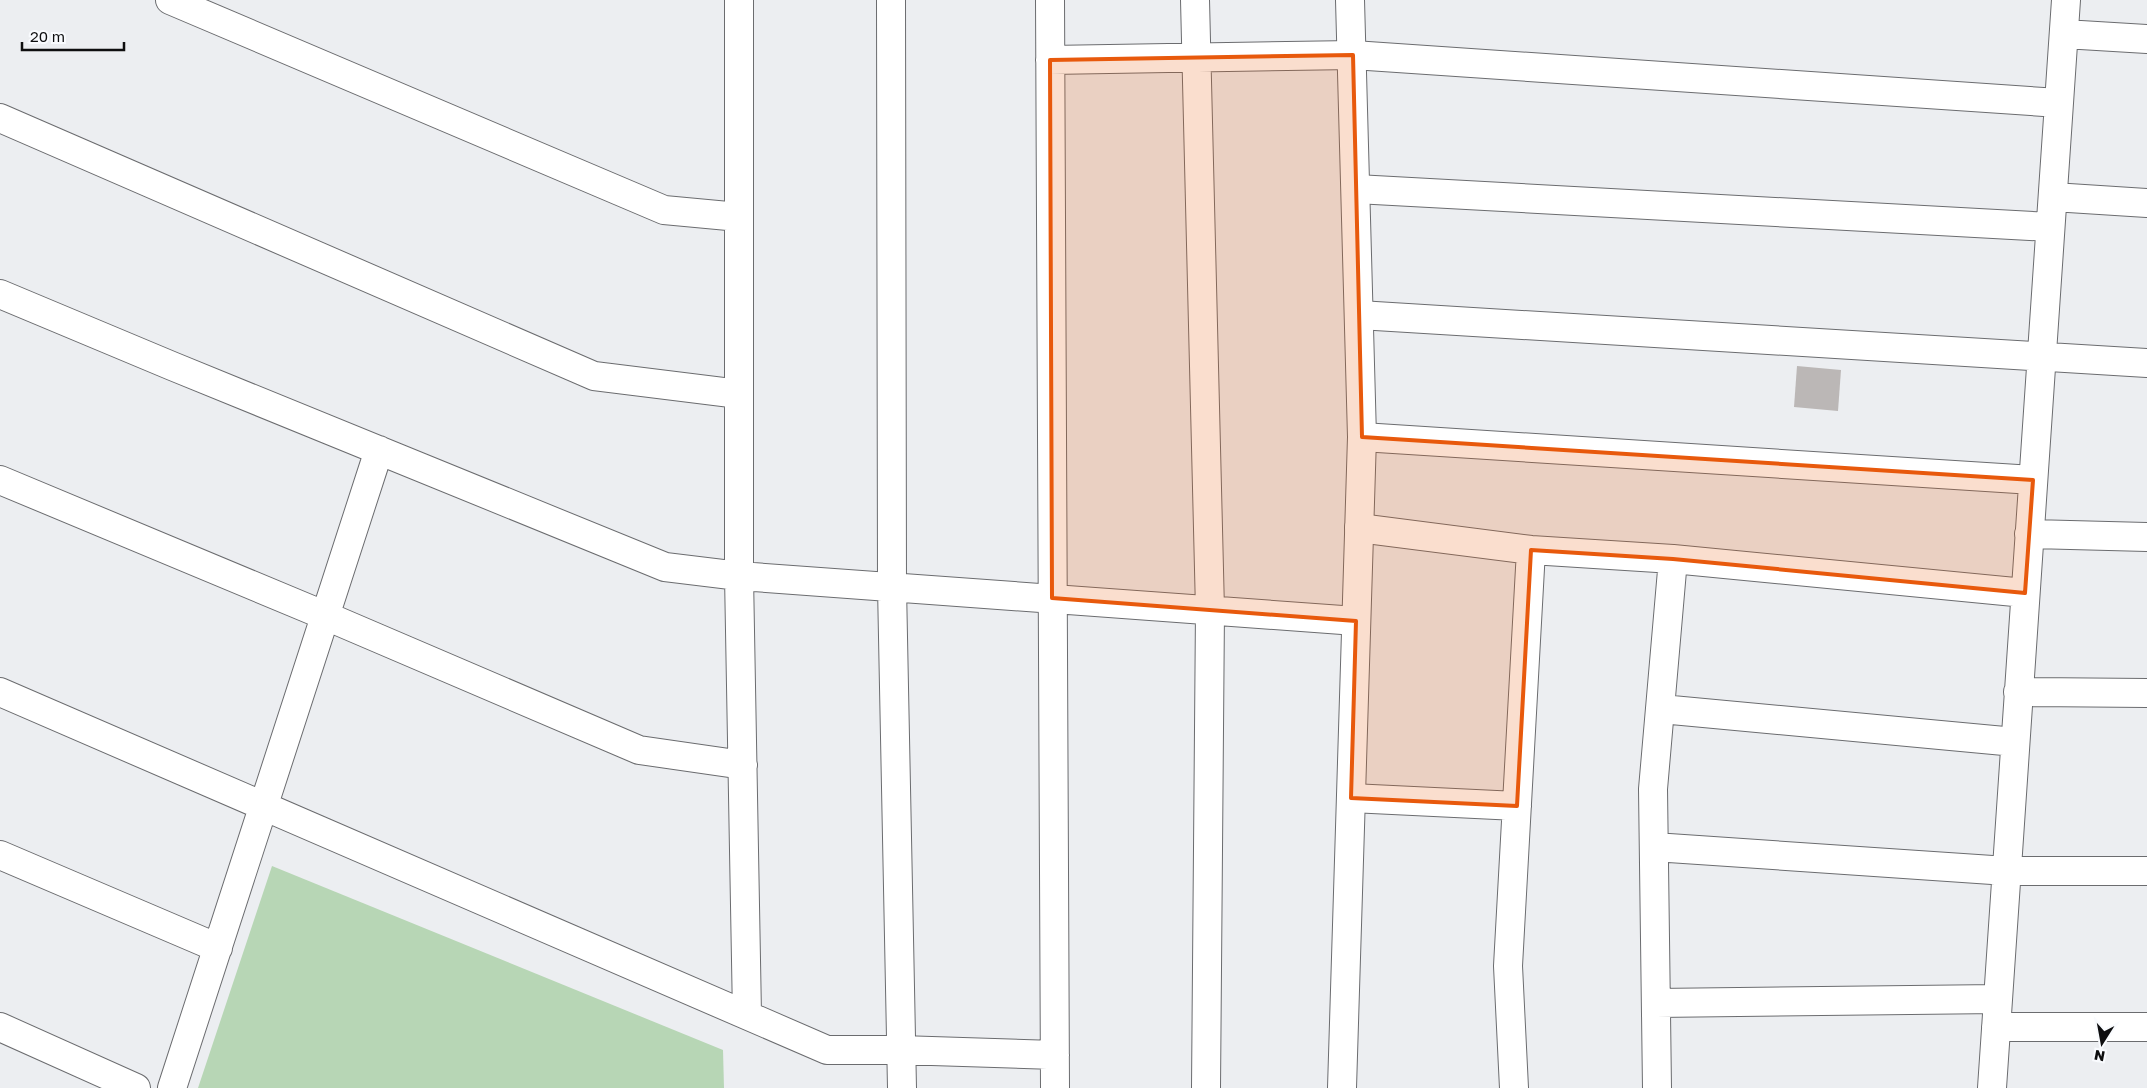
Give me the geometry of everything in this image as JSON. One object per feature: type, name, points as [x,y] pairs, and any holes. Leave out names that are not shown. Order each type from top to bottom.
[{"type":"street","points":[[170,0],[664,210],[739,217]]},
{"type":"street","points":[[739,0],[739,576],[747,1015]]},
{"type":"street","points":[[891,0],[892,587],[902,1088]]},
{"type":"street","points":[[1050,0],[1055,1088]]},
{"type":"street","points":[[1195,0],[1210,610],[1206,1088]]},
{"type":"street","points":[[1342,1088],[1362,437],[1350,0]]},
{"type":"street","points":[[1992,1088],[2066,0]]},
{"type":"street","points":[[2064,34],[2147,39]]},
{"type":"street","points":[[1050,60],[1353,55],[2059,103]]},
{"type":"street","points":[[0,118],[594,376],[740,394]]},
{"type":"street","points":[[1356,189],[2050,227]]},
{"type":"street","points":[[2053,197],[2147,203]]},
{"type":"street","points":[[0,294],[665,567],[739,576],[1356,621]]},
{"type":"street","points":[[1359,315],[2147,363]]},
{"type":"street","points":[[1362,437],[2033,480]]},
{"type":"street","points":[[172,1088],[379,450]]},
{"type":"street","points":[[0,480],[326,616],[639,750],[743,765]]},
{"type":"street","points":[[1359,528],[1531,550],[1673,559],[2025,593]]},
{"type":"street","points":[[2029,534],[2147,537]]},
{"type":"street","points":[[1514,1088],[1508,966],[1531,550]]},
{"type":"street","points":[[1658,1088],[1653,789],[1673,559]]},
{"type":"street","points":[[0,692],[827,1050],[900,1050],[1055,1055]]},
{"type":"street","points":[[2018,692],[2147,693]]},
{"type":"street","points":[[1661,709],[2015,742]]},
{"type":"street","points":[[1351,798],[1517,806]]},
{"type":"street","points":[[1654,847],[2007,871],[2147,871]]},
{"type":"street","points":[[0,855],[218,948]]},
{"type":"street","points":[[1656,1002],[1998,999]]},
{"type":"street","points":[[0,1027],[136,1088]]},
{"type":"street","points":[[1996,1027],[2147,1027]]},
{"type":"highlighted area","points":[[1353,55],[1362,437],[2033,480],[2025,593],[1673,559],[1531,550],[1517,806],[1351,798],[1356,621],[1052,598],[1050,60]]},
{"type":"green space","points":[[272,866],[723,1050],[724,1088],[198,1088]]},
{"type":"building","points":[[1797,366],[1841,370],[1838,411],[1794,407]]}]
